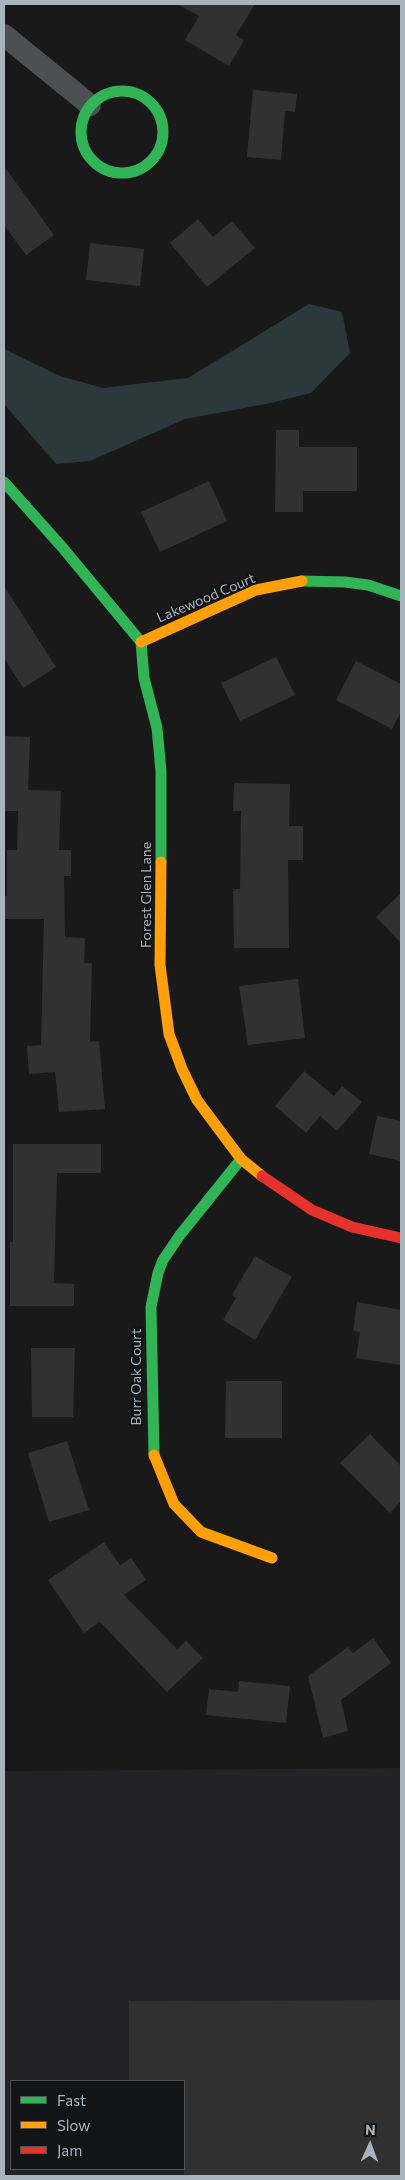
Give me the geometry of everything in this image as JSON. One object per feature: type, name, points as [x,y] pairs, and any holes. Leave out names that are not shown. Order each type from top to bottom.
[{"type":"street","points":[[4,35],[90,105]]},
{"type":"street","points":[[114,91],[128,91],[142,95],[153,104],[161,116],[163,130],[161,144],[154,157],[144,167],[132,172],[119,173],[106,170],[95,163],[86,154],[80,129],[83,116],[90,105],[101,96],[114,91]]},
{"type":"street","points":[[4,482],[62,547],[141,642]]},
{"type":"street","name":"Lakewood Court","points":[[141,642],[256,590],[288,582],[310,580],[345,582],[368,585],[401,596]]},
{"type":"street","name":"Forest Glen Lane","points":[[141,642],[144,678],[157,728],[161,771],[160,965],[163,999],[170,1034],[182,1069],[197,1100],[241,1159],[274,1186],[312,1210],[352,1227],[401,1238]]},
{"type":"street","name":"Burr Oak Court","points":[[241,1159],[180,1235],[163,1260],[158,1274],[150,1307],[152,1433],[154,1457],[174,1504],[202,1532],[272,1558]]},
{"type":"shaded area","points":[[309,304],[342,312],[350,353],[311,393],[266,404],[185,419],[90,461],[56,464],[4,404],[4,349],[60,376],[103,388],[188,378]]},
{"type":"shaded area","points":[[401,1768],[401,2176],[4,2176],[4,1771]]},
{"type":"building","points":[[177,4],[255,4],[236,35],[244,40],[229,66],[185,40],[199,16]]},
{"type":"building","points":[[253,90],[297,94],[295,112],[285,111],[281,160],[247,157]]},
{"type":"building","points":[[4,166],[54,235],[26,255],[4,225]]},
{"type":"building","points":[[198,219],[213,237],[232,221],[255,248],[207,287],[170,243]]},
{"type":"building","points":[[90,243],[144,249],[140,286],[86,280]]},
{"type":"building","points":[[276,430],[299,430],[299,447],[357,447],[357,491],[303,491],[303,512],[275,512]]},
{"type":"building","points":[[209,481],[227,521],[160,552],[141,512]]},
{"type":"building","points":[[4,586],[56,667],[23,688],[4,658]]},
{"type":"building","points":[[276,657],[295,695],[240,721],[221,683]]},
{"type":"building","points":[[356,661],[401,684],[401,712],[392,729],[336,700]]},
{"type":"building","points":[[4,736],[30,737],[28,790],[61,791],[59,850],[71,850],[71,876],[64,876],[65,937],[85,938],[84,963],[92,963],[90,1042],[99,1041],[105,1109],[59,1112],[55,1072],[29,1074],[27,1046],[41,1045],[44,919],[4,919],[4,896],[7,896],[7,850],[17,850],[18,811],[4,811]]},
{"type":"building","points":[[234,783],[290,784],[289,826],[303,826],[303,860],[288,860],[289,948],[234,948],[233,889],[240,889],[241,811],[233,811]]},
{"type":"building","points":[[401,893],[401,943],[376,917]]},
{"type":"building","points":[[298,979],[305,1038],[248,1045],[239,986]]},
{"type":"building","points":[[304,1071],[334,1096],[342,1086],[362,1102],[337,1131],[320,1116],[306,1133],[275,1106]]},
{"type":"building","points":[[377,1116],[401,1121],[401,1161],[369,1154]]},
{"type":"building","points":[[13,1144],[101,1144],[101,1173],[57,1173],[54,1283],[74,1284],[74,1306],[10,1306],[10,1242],[13,1242]]},
{"type":"building","points":[[255,1256],[292,1277],[255,1340],[223,1320],[236,1298],[232,1295]]},
{"type":"building","points":[[357,1302],[401,1310],[401,1365],[356,1358],[360,1332],[353,1331]]},
{"type":"building","points":[[31,1348],[75,1348],[73,1417],[32,1417]]},
{"type":"building","points":[[226,1381],[282,1381],[282,1438],[225,1438]]},
{"type":"building","points":[[370,1434],[401,1466],[401,1501],[390,1513],[340,1463]]},
{"type":"building","points":[[67,1441],[89,1510],[49,1522],[28,1453]]},
{"type":"building","points":[[104,1542],[120,1565],[131,1558],[146,1580],[124,1595],[177,1649],[186,1641],[203,1658],[167,1692],[100,1622],[84,1633],[48,1580]]},
{"type":"building","points":[[373,1638],[391,1663],[341,1700],[348,1731],[323,1738],[308,1676],[348,1647],[353,1653]]},
{"type":"building","points":[[239,1681],[290,1686],[286,1723],[206,1715],[209,1689],[238,1692]]},
{"type":"building","points":[[401,2000],[401,2176],[184,2176],[185,2080],[129,2080],[129,2001]]},
{"type":"traffic: fast","points":[[122,91],[138,94],[151,103],[160,116],[163,132],[160,148],[151,161],[138,170],[122,173],[106,170],[93,161],[84,148],[81,132],[84,116],[93,103],[106,94],[122,91]]},
{"type":"traffic: fast","points":[[4,482],[62,547],[141,642],[144,678],[157,728],[161,771],[161,862]]},
{"type":"traffic: fast","points":[[302,581],[345,582],[368,585],[401,596]]},
{"type":"traffic: fast","points":[[154,1455],[151,1307],[158,1273],[163,1260],[180,1235],[241,1159]]},
{"type":"traffic: slow","points":[[141,642],[256,590],[302,581]]},
{"type":"traffic: slow","points":[[161,862],[160,965],[169,1034],[182,1069],[197,1100],[241,1159],[262,1176]]},
{"type":"traffic: slow","points":[[154,1455],[174,1504],[201,1532],[272,1558]]},
{"type":"traffic: jam","points":[[262,1176],[312,1210],[352,1227],[401,1238]]}]
